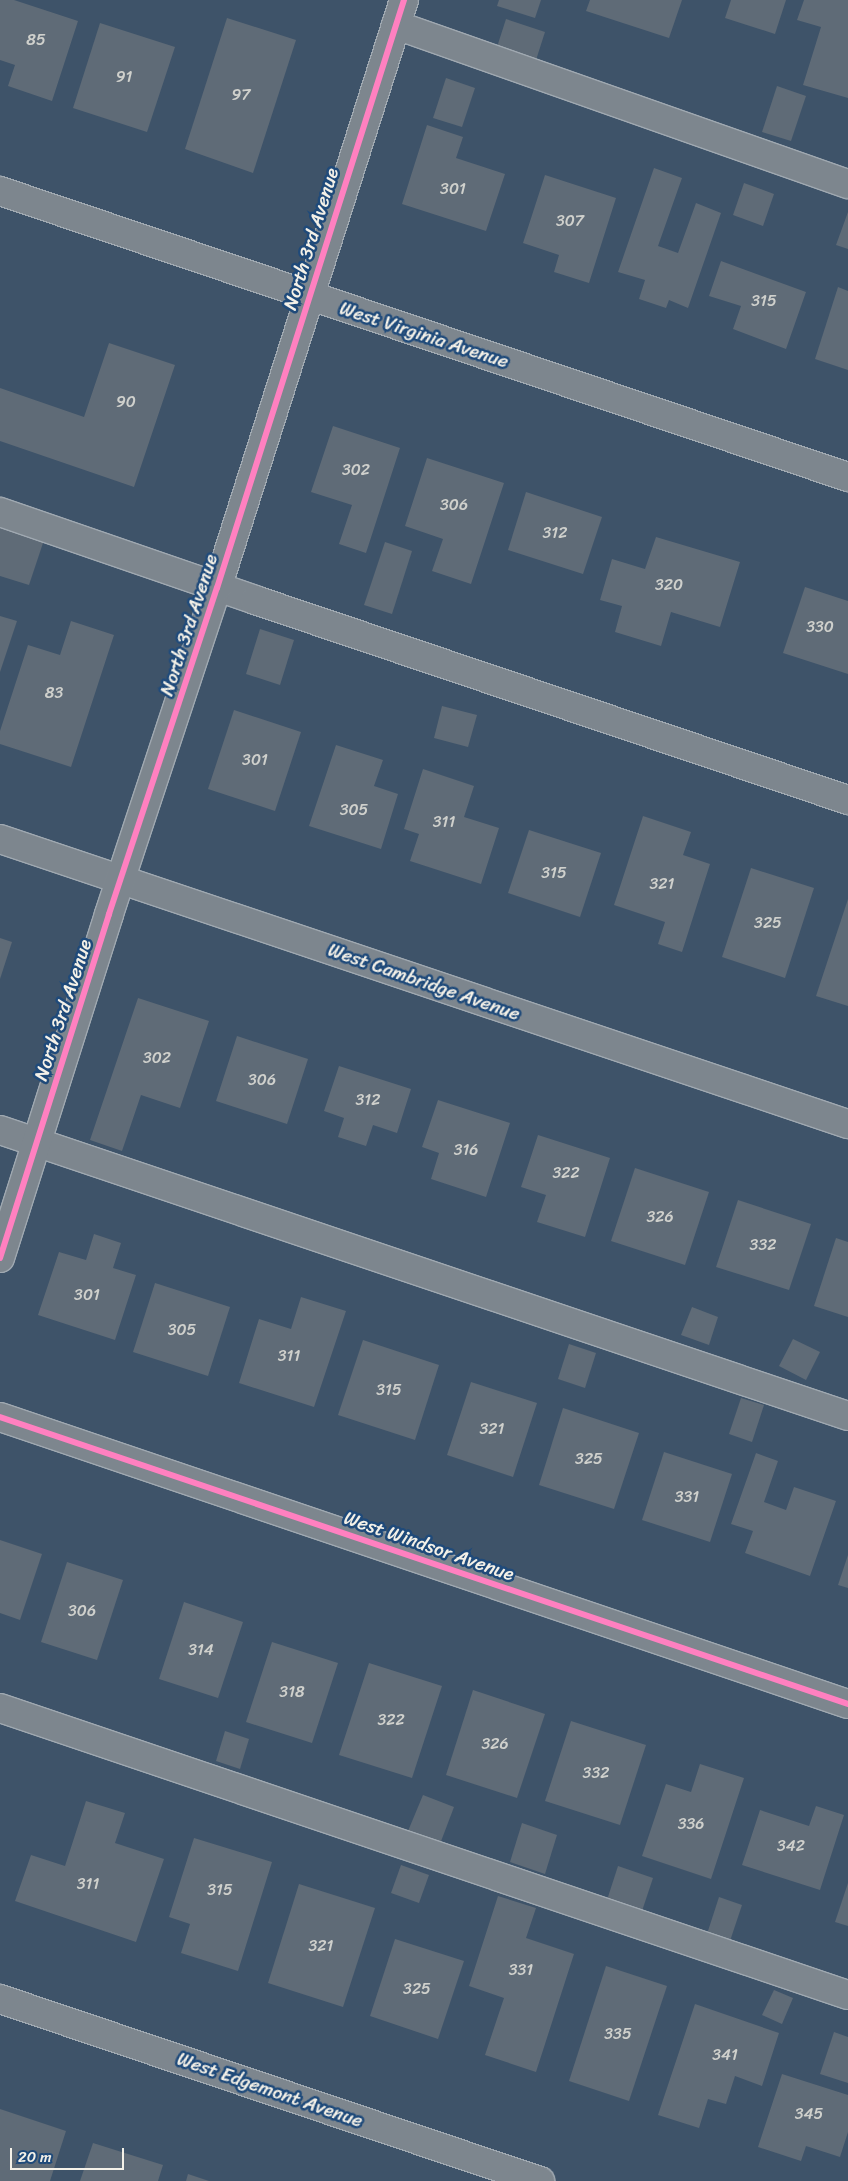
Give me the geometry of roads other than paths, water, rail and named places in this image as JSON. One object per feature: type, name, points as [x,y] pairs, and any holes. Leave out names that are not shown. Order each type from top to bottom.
[{"type":"street","points":[[400,12],[848,184]]},
{"type":"street","name":"North 3rd Avenue","points":[[0,1258],[217,588],[400,12]]},
{"type":"street","name":"West Virginia Avenue","points":[[0,191],[309,297],[848,476]]},
{"type":"street","points":[[0,512],[217,588],[848,800]]},
{"type":"street","name":"West Cambridge Avenue","points":[[0,839],[848,1124]]},
{"type":"street","points":[[0,1130],[848,1416]]},
{"type":"street","name":"West Windsor Avenue","points":[[0,1417],[848,1704]]},
{"type":"street","points":[[0,1708],[848,1994]]},
{"type":"street","name":"West Edgemont Avenue","points":[[0,1999],[540,2181]]}]
